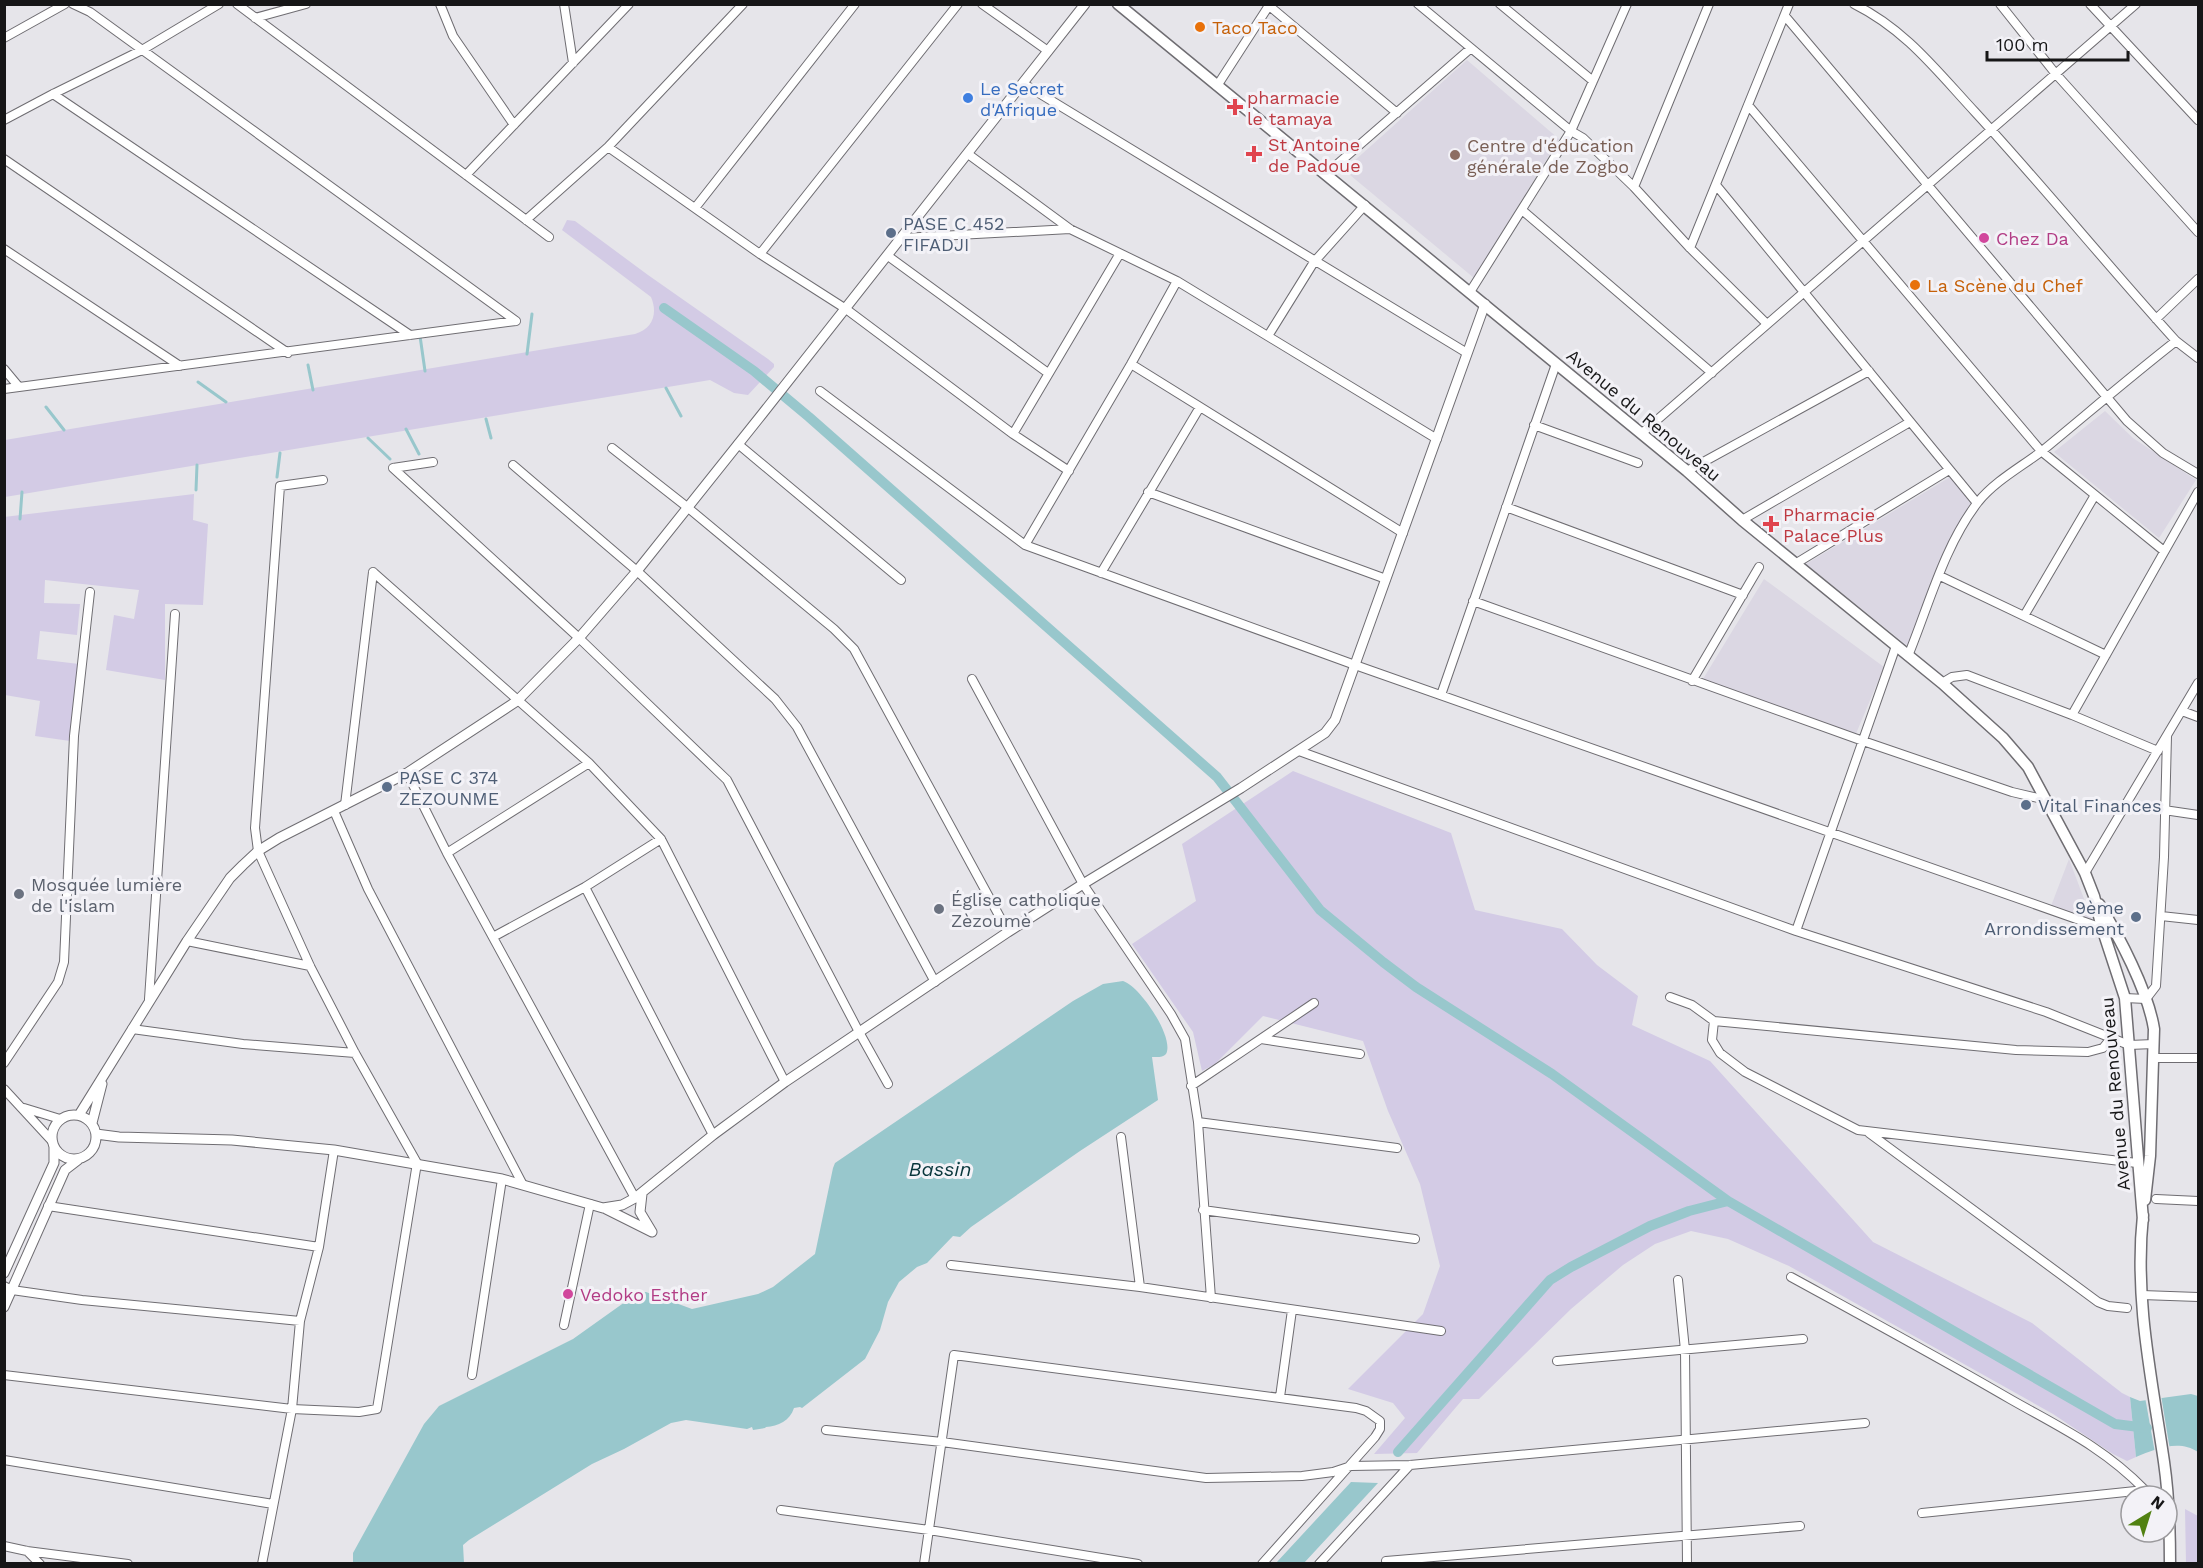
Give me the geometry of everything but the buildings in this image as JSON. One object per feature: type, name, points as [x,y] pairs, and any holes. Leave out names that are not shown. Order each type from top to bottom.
[{"type":"main road","name":"Avenue du Renouveau","points":[[1118,4],[1688,471],[1742,520],[1942,683],[2016,752],[2028,767],[2085,873],[2125,998],[2143,1220]]},
{"type":"main road","name":"Avenue du Renouveau","points":[[2094,896],[2120,940],[2151,1013],[2154,1044],[2150,1156],[2143,1220],[2142,1295],[2145,1348],[2164,1464],[2169,1512],[2170,1563]]},
{"type":"street","points":[[4,38],[65,4]]},
{"type":"street","points":[[4,389],[516,321],[90,12],[73,4]]},
{"type":"street","points":[[4,120],[142,50],[219,4]]},
{"type":"street","points":[[237,4],[549,237]]},
{"type":"street","points":[[255,18],[306,4]]},
{"type":"street","points":[[440,4],[453,36],[514,125]]},
{"type":"street","points":[[564,4],[573,63]]},
{"type":"street","points":[[466,175],[629,4]]},
{"type":"street","points":[[526,220],[608,147],[743,4]]},
{"type":"street","points":[[695,208],[855,4]]},
{"type":"street","points":[[760,254],[958,4]]},
{"type":"street","points":[[982,4],[1048,51]]},
{"type":"street","points":[[79,1115],[187,941],[230,878],[258,851],[407,773],[517,702],[579,638],[763,413],[1085,4]]},
{"type":"street","points":[[1418,4],[1583,138],[1767,324]]},
{"type":"street","points":[[1500,4],[1593,81]]},
{"type":"street","points":[[1634,187],[1709,4]]},
{"type":"street","points":[[1690,248],[1789,4]]},
{"type":"street","points":[[1854,4],[1899,31],[1991,130],[2176,341],[2199,358]]},
{"type":"street","points":[[2000,4],[2055,74],[2199,232]]},
{"type":"street","points":[[2090,4],[2199,120]]},
{"type":"street","points":[[1642,433],[2136,4]]},
{"type":"street","points":[[1217,86],[1268,5],[1397,112]]},
{"type":"street","points":[[1470,292],[1571,130],[1624,6]]},
{"type":"street","points":[[1785,16],[2127,421],[2175,462],[2199,474]]},
{"type":"street","points":[[1326,174],[1471,48]]},
{"type":"street","points":[[1024,84],[1467,353]]},
{"type":"street","points":[[53,94],[410,335]]},
{"type":"street","points":[[1748,105],[2041,451],[2164,551]]},
{"type":"street","points":[[608,147],[760,254],[846,309],[1013,434],[1069,471]]},
{"type":"street","points":[[968,154],[1070,229],[1119,255],[1178,281],[1437,439]]},
{"type":"street","points":[[4,159],[288,353]]},
{"type":"street","points":[[1716,184],[1806,291],[1977,503]]},
{"type":"street","points":[[1268,336],[1314,262],[1365,205]]},
{"type":"street","points":[[1521,210],[1712,373]]},
{"type":"street","points":[[902,238],[1070,229]]},
{"type":"street","points":[[4,249],[180,366]]},
{"type":"street","points":[[1013,434],[1119,255]]},
{"type":"street","points":[[888,256],[1048,373]]},
{"type":"street","points":[[2156,319],[2199,279]]},
{"type":"street","points":[[1025,545],[1178,281]]},
{"type":"street","points":[[603,1208],[622,1205],[639,1196],[785,1082],[1008,932],[1226,798],[1299,751],[1330,727],[1335,720],[1485,304]]},
{"type":"street","points":[[1908,656],[1955,538],[1977,503],[2176,341]]},
{"type":"street","points":[[1131,364],[1403,532]]},
{"type":"street","points":[[1441,695],[1556,364]]},
{"type":"street","points":[[4,369],[19,387]]},
{"type":"street","points":[[1688,471],[1869,371]]},
{"type":"street","points":[[820,391],[1025,545],[1355,665],[2102,928]]},
{"type":"street","points":[[1101,573],[1200,406]]},
{"type":"street","points":[[1742,520],[1910,422]]},
{"type":"street","points":[[1534,425],[1638,463]]},
{"type":"street","points":[[738,444],[901,580]]},
{"type":"street","points":[[612,448],[834,629],[854,649],[1008,932]]},
{"type":"street","points":[[433,462],[393,468],[579,638],[727,780],[888,1083]]},
{"type":"street","points":[[513,465],[636,571],[775,699],[798,727],[935,982]]},
{"type":"street","points":[[1795,564],[1949,470]]},
{"type":"street","points":[[4,1375],[292,1409],[359,1412],[377,1409],[417,1163],[355,1053],[310,966],[258,851],[255,828],[280,486],[323,480]]},
{"type":"street","points":[[1148,492],[1386,579]]},
{"type":"street","points":[[2072,715],[2199,492]]},
{"type":"street","points":[[2024,616],[2095,495]]},
{"type":"street","points":[[1506,507],[1743,595]]},
{"type":"street","points":[[1692,681],[1759,567]]},
{"type":"street","points":[[345,805],[373,572],[517,702],[589,762],[661,839],[785,1082]]},
{"type":"street","points":[[1940,576],[2106,655]]},
{"type":"street","points":[[4,1063],[58,982],[64,962],[74,736],[90,592]]},
{"type":"street","points":[[1473,601],[1863,741],[2012,792],[2047,801]]},
{"type":"street","points":[[150,999],[176,614]]},
{"type":"street","points":[[1796,931],[1896,646]]},
{"type":"street","points":[[1942,683],[1952,677],[1967,675],[2158,751]]},
{"type":"street","points":[[972,678],[1083,884],[1171,1014],[1185,1039],[1197,1122],[1212,1298]]},
{"type":"street","points":[[2085,873],[2199,683]]},
{"type":"street","points":[[2182,711],[2199,717]]},
{"type":"street","points":[[2125,998],[2146,999],[2156,986],[2161,916],[2167,736]]},
{"type":"street","points":[[1299,751],[1796,931],[2046,1012],[2129,1045],[2154,1044]]},
{"type":"street","points":[[447,853],[589,762]]},
{"type":"street","points":[[96,1138],[232,1140],[334,1150],[417,1163],[522,1183],[603,1208],[652,1232],[640,1212],[639,1196],[493,937],[407,773]]},
{"type":"street","points":[[2164,810],[2199,815]]},
{"type":"street","points":[[334,811],[368,889],[522,1183]]},
{"type":"street","points":[[493,937],[585,887],[661,839]]},
{"type":"street","points":[[585,887],[713,1136]]},
{"type":"street","points":[[2161,916],[2199,920]]},
{"type":"street","points":[[187,941],[310,966]]},
{"type":"street","points":[[1670,997],[1692,1005],[1714,1021],[2016,1050],[2088,1052],[2103,1048],[2111,1038]]},
{"type":"street","points":[[1191,1086],[1314,1003]]},
{"type":"street","points":[[1714,1021],[1712,1040],[1720,1053],[1745,1072],[1849,1127],[1868,1132],[2137,1163]]},
{"type":"street","points":[[132,1029],[243,1044],[355,1053]]},
{"type":"street","points":[[1261,1039],[1359,1054]]},
{"type":"street","points":[[2153,1058],[2199,1058]]},
{"type":"street","points":[[4,1307],[8,1288],[65,1170],[91,1152],[96,1138],[92,1123],[104,1076]]},
{"type":"street","points":[[4,1089],[65,1157],[78,1160]]},
{"type":"street","points":[[22,1108],[60,1119]]},
{"type":"street","points":[[4,1273],[54,1164],[53,1129],[60,1119],[68,1115],[79,1115],[92,1123]]},
{"type":"street","points":[[1197,1122],[1397,1148]]},
{"type":"street","points":[[1868,1132],[2097,1302],[2127,1308]]},
{"type":"street","points":[[1121,1137],[1140,1287]]},
{"type":"street","points":[[262,1563],[292,1409],[300,1321],[319,1247],[334,1150]]},
{"type":"street","points":[[472,1375],[502,1179]]},
{"type":"street","points":[[2156,1199],[2199,1201]]},
{"type":"street","points":[[564,1324],[590,1204]]},
{"type":"street","points":[[48,1206],[319,1247]]},
{"type":"street","points":[[1203,1210],[1415,1239]]},
{"type":"street","points":[[951,1265],[1140,1287],[1441,1331]]},
{"type":"street","points":[[1791,1277],[1919,1346],[2081,1438],[2121,1467],[2145,1490],[1922,1513]]},
{"type":"street","points":[[1678,1280],[1685,1350],[1687,1563]]},
{"type":"street","points":[[8,1288],[82,1300],[300,1321]]},
{"type":"street","points":[[2142,1295],[2199,1297]]},
{"type":"street","points":[[1280,1397],[1292,1310]]},
{"type":"street","points":[[1557,1361],[1803,1339]]},
{"type":"street","points":[[924,1563],[954,1355],[1356,1408],[1375,1416],[1380,1421],[1380,1429],[1351,1466],[1262,1563]]},
{"type":"street","points":[[826,1430],[942,1442],[1206,1478],[1302,1476],[1333,1472],[1351,1466],[1410,1465],[1865,1423]]},
{"type":"street","points":[[5,1460],[273,1504]]},
{"type":"street","points":[[1319,1563],[1410,1465]]},
{"type":"street","points":[[781,1510],[929,1530],[1138,1563]]},
{"type":"street","points":[[1386,1561],[1800,1526]]},
{"type":"street","points":[[4,1546],[27,1551],[128,1563]]},
{"type":"street","points":[[27,1551],[40,1563]]},
{"type":"shaded area","name":"Centre d'éducation générale de Zogbo","points":[[1467,60],[1559,139],[1474,278],[1344,170]]},
{"type":"shaded area","points":[[567,220],[575,221],[768,359],[774,367],[748,395],[734,393],[710,380],[5,497],[5,440],[641,332],[650,324],[654,314],[651,297],[562,230]]},
{"type":"shaded area","points":[[2105,411],[2133,438],[2196,480],[2159,538],[2054,452]]},
{"type":"shaded area","points":[[1950,477],[1973,506],[1909,647],[1806,564]]},
{"type":"shaded area","points":[[194,494],[193,520],[208,524],[203,605],[165,604],[165,680],[106,670],[114,615],[134,619],[139,590],[45,580],[44,603],[80,604],[77,635],[40,631],[37,659],[79,664],[70,741],[35,736],[40,701],[5,695],[4,517]]},
{"type":"shaded area","points":[[1764,579],[1884,667],[1855,736],[1703,679]]},
{"type":"shaded area","points":[[1293,771],[1451,833],[1475,910],[1562,929],[1597,965],[1638,996],[1632,1025],[1710,1061],[1873,1242],[2032,1323],[2130,1397],[2136,1457],[2127,1461],[2113,1454],[2053,1414],[1789,1266],[1728,1239],[1691,1231],[1655,1244],[1623,1265],[1571,1309],[1479,1399],[1463,1399],[1417,1453],[1374,1454],[1405,1418],[1393,1403],[1348,1389],[1423,1314],[1440,1266],[1420,1184],[1388,1111],[1363,1041],[1263,1016],[1215,1064],[1202,1071],[1193,1032],[1132,944],[1196,901],[1182,844]]},
{"type":"shaded area","points":[[2069,859],[2092,920],[2051,906]]},
{"type":"shaded area","points":[[2185,1509],[2198,1516],[2198,1563],[2186,1563]]},
{"type":"water","name":"Bassin","points":[[1123,981],[1138,992],[1146,1002],[1161,1025],[1165,1037],[1166,1054],[1161,1057],[1152,1057],[1158,1100],[1080,1151],[960,1237],[953,1236],[927,1263],[917,1267],[899,1282],[888,1302],[880,1330],[865,1359],[802,1408],[794,1408],[790,1416],[779,1424],[753,1430],[752,1427],[747,1429],[686,1420],[671,1423],[592,1464],[469,1540],[463,1545],[464,1563],[353,1563],[353,1553],[424,1424],[439,1406],[573,1339],[639,1292],[646,1292],[692,1309],[758,1294],[773,1287],[815,1254],[835,1163],[1073,1001],[1103,984]]},
{"type":"water","points":[[2191,1394],[2198,1396],[2198,1452],[2191,1448],[2175,1446],[2159,1448],[2136,1457],[2130,1397],[2140,1401]]},
{"type":"water","points":[[1351,1482],[1378,1483],[1304,1563],[1276,1563]]},
{"type":"pier","points":[[2161,1395],[2170,1450],[2155,1453],[2145,1397]]},
{"type":"waterway","points":[[664,308],[754,371],[809,417],[1217,777],[1320,910],[1416,987],[1552,1074],[1728,1201],[2115,1424],[2147,1428]]},
{"type":"waterway","points":[[527,354],[532,314]]},
{"type":"waterway","points":[[420,336],[425,371]]},
{"type":"waterway","points":[[308,365],[313,390]]},
{"type":"waterway","points":[[198,382],[226,402]]},
{"type":"waterway","points":[[666,388],[681,416]]},
{"type":"waterway","points":[[46,407],[64,430]]},
{"type":"waterway","points":[[486,419],[491,438]]},
{"type":"waterway","points":[[406,429],[419,454]]},
{"type":"waterway","points":[[368,438],[390,459]]},
{"type":"waterway","points":[[277,477],[280,453]]},
{"type":"waterway","points":[[196,490],[197,465]]},
{"type":"waterway","points":[[20,519],[22,492]]},
{"type":"waterway","points":[[1398,1452],[1550,1280],[1650,1226],[1689,1211],[1728,1201]]},
{"type":"place","name":"Taco Taco","points":[[1200,27]]},
{"type":"place","name":"Le Secret d'Afrique","points":[[968,98]]},
{"type":"place","name":"pharmacie le tamaya","points":[[1235,107]]},
{"type":"place","name":"St Antoine de Padoue","points":[[1254,154]]},
{"type":"place","name":"Centre d'éducation générale de Zogbo","points":[[1455,155]]},
{"type":"place","name":"PASE C 452 FIFADJI","points":[[891,233]]},
{"type":"place","name":"Chez Da","points":[[1984,238]]},
{"type":"place","name":"La Scène du Chef","points":[[1915,285]]},
{"type":"place","name":"Pharmacie Palace Plus","points":[[1771,524]]},
{"type":"place","name":"PASE C 374 ZEZOUNME","points":[[387,787]]},
{"type":"place","name":"Vital Finances","points":[[2026,805]]},
{"type":"place","name":"Mosquée lumière de l'islam","points":[[19,894]]},
{"type":"place","name":"Église catholique Zèzoumè","points":[[939,909]]},
{"type":"place","name":"9ème Arrondissement","points":[[2136,917]]},
{"type":"place","name":"Vedoko Esther","points":[[568,1294]]}]
